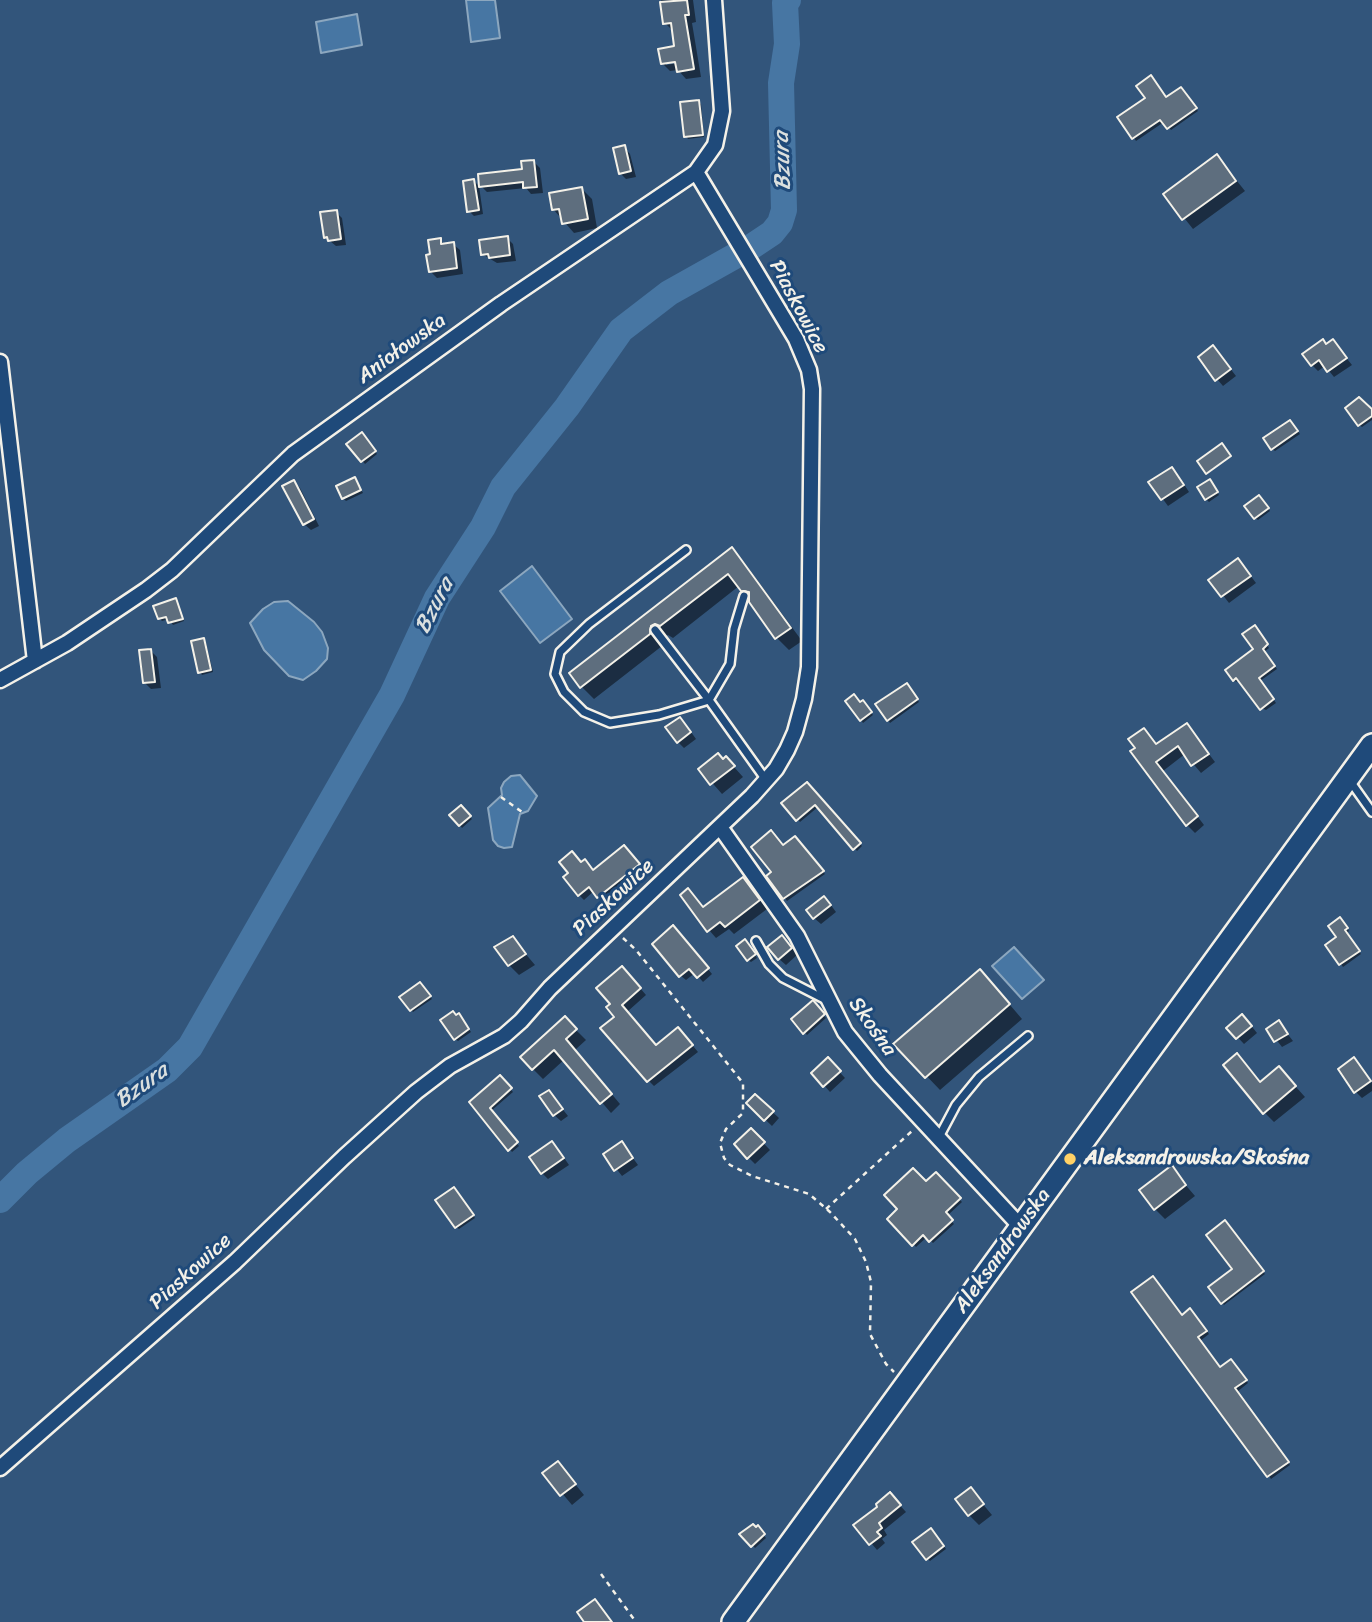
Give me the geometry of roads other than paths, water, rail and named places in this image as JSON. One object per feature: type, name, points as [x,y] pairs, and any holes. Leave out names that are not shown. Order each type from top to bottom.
[{"type":"main road","name":"Aleksandrowska","points":[[733,1622],[1372,744]]},
{"type":"street","name":"Aniołowska","points":[[0,680],[67,643],[155,583],[172,570],[293,454],[390,382],[696,172],[715,145],[722,111],[713,0]]},
{"type":"street","name":"Piaskowice","points":[[0,1468],[198,1295],[416,1092],[450,1066],[504,1036],[521,1021],[550,988],[720,827],[776,769],[795,732],[809,667],[812,389],[809,370],[800,348],[696,172]]},
{"type":"street","points":[[0,362],[35,661]]},
{"type":"street","name":"Skośna","points":[[720,827],[786,918],[845,1032],[1021,1227]]},
{"type":"lane","points":[[686,550],[589,624],[559,652],[555,674],[564,692],[584,712],[610,723],[659,715],[709,700],[730,664],[734,629],[744,596]]},
{"type":"lane","points":[[655,630],[766,780]]},
{"type":"lane","points":[[1347,778],[1372,811]]},
{"type":"lane","points":[[756,941],[769,964],[782,978],[829,1002]]},
{"type":"lane","points":[[939,1137],[956,1105],[979,1077],[1027,1036]]},
{"type":"water","points":[[466,0],[495,0],[500,38],[471,42]]},
{"type":"water","points":[[357,14],[362,45],[321,53],[316,22]]},
{"type":"water","points":[[532,566],[572,619],[540,643],[500,591]]},
{"type":"water","points":[[288,601],[314,622],[322,632],[328,648],[327,659],[303,680],[289,676],[264,650],[250,623],[274,602]]},
{"type":"water","points":[[520,775],[537,796],[528,811],[520,814],[512,847],[504,848],[493,840],[488,808],[502,795],[504,782],[511,776]]},
{"type":"water","points":[[1014,947],[1044,980],[1022,999],[992,966]]},
{"type":"waterway","name":"Bzura","points":[[0,1200],[27,1173],[67,1140],[167,1070],[190,1047],[392,695],[437,598],[483,527],[503,487],[567,407],[621,330],[669,293],[751,247],[772,233],[780,223],[784,210],[781,83],[787,44],[785,3],[788,0]]},
{"type":"place","name":"Aleksandrowska/Skośna","points":[[1070,1159]]}]
